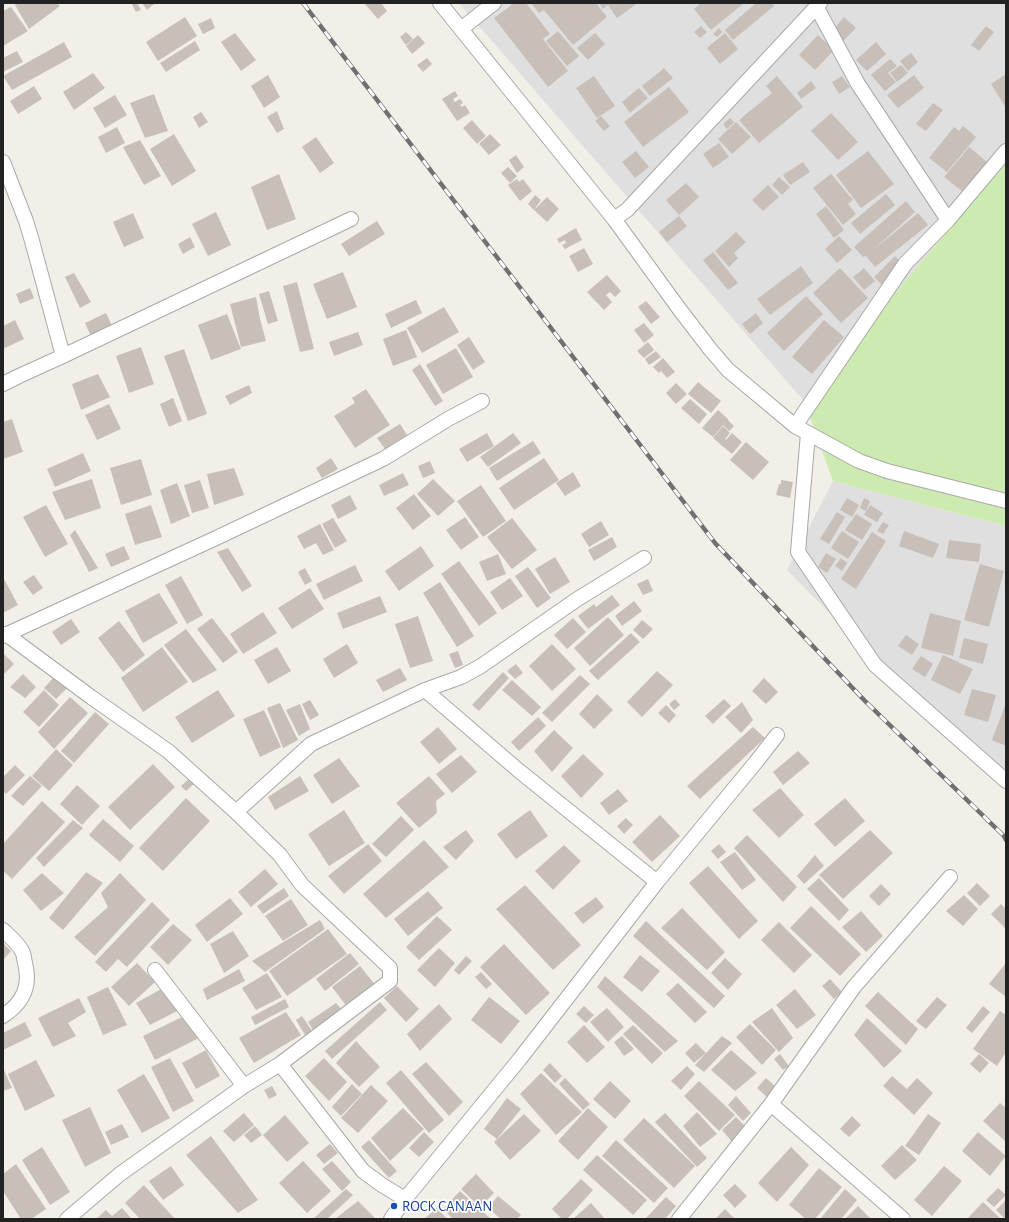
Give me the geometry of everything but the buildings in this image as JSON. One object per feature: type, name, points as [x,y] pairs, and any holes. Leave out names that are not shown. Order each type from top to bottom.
[{"type":"street","points":[[440,3],[614,219],[680,310],[728,370],[795,426],[859,461],[887,471],[1006,501]]},
{"type":"street","points":[[461,29],[494,3]]},
{"type":"street","points":[[614,219],[627,210],[818,4],[858,84],[948,220]]},
{"type":"street","points":[[795,426],[905,264],[948,220],[1006,151]]},
{"type":"street","points":[[3,162],[30,234],[63,356]]},
{"type":"street","points":[[3,384],[351,219]]},
{"type":"street","points":[[67,1219],[120,1174],[244,1086],[280,1064],[390,981],[390,968],[302,885],[280,855],[236,812],[168,752],[4,635],[214,539],[383,459],[448,418],[482,401]]},
{"type":"street","points":[[808,433],[798,552],[875,665],[1006,781]]},
{"type":"street","points":[[236,812],[311,744],[425,690],[461,677],[481,666],[576,600],[644,558]]},
{"type":"street","points":[[425,690],[518,770],[657,882]]},
{"type":"street","points":[[391,1219],[405,1199],[519,1060],[657,882],[752,768],[777,735]]},
{"type":"street","points":[[679,1219],[771,1104],[854,988],[950,877]]},
{"type":"street","points":[[3,930],[22,950],[26,967],[27,987],[20,1002],[3,1016]]},
{"type":"street","points":[[155,970],[244,1086]]},
{"type":"street","points":[[280,1064],[363,1171],[405,1199]]},
{"type":"street","points":[[771,1104],[902,1219]]},
{"type":"shaded area","points":[[459,3],[1006,3],[1006,162],[804,401]]},
{"type":"shaded area","points":[[833,481],[1006,526],[1006,772],[946,731],[787,570]]},
{"type":"green space","points":[[1006,162],[1006,526],[833,481],[804,401]]},
{"type":"railway","points":[[303,3],[715,543],[865,701],[1004,836],[1006,840]]},
{"type":"place","name":"ROCK CANAAN","points":[[394,1206]]}]
